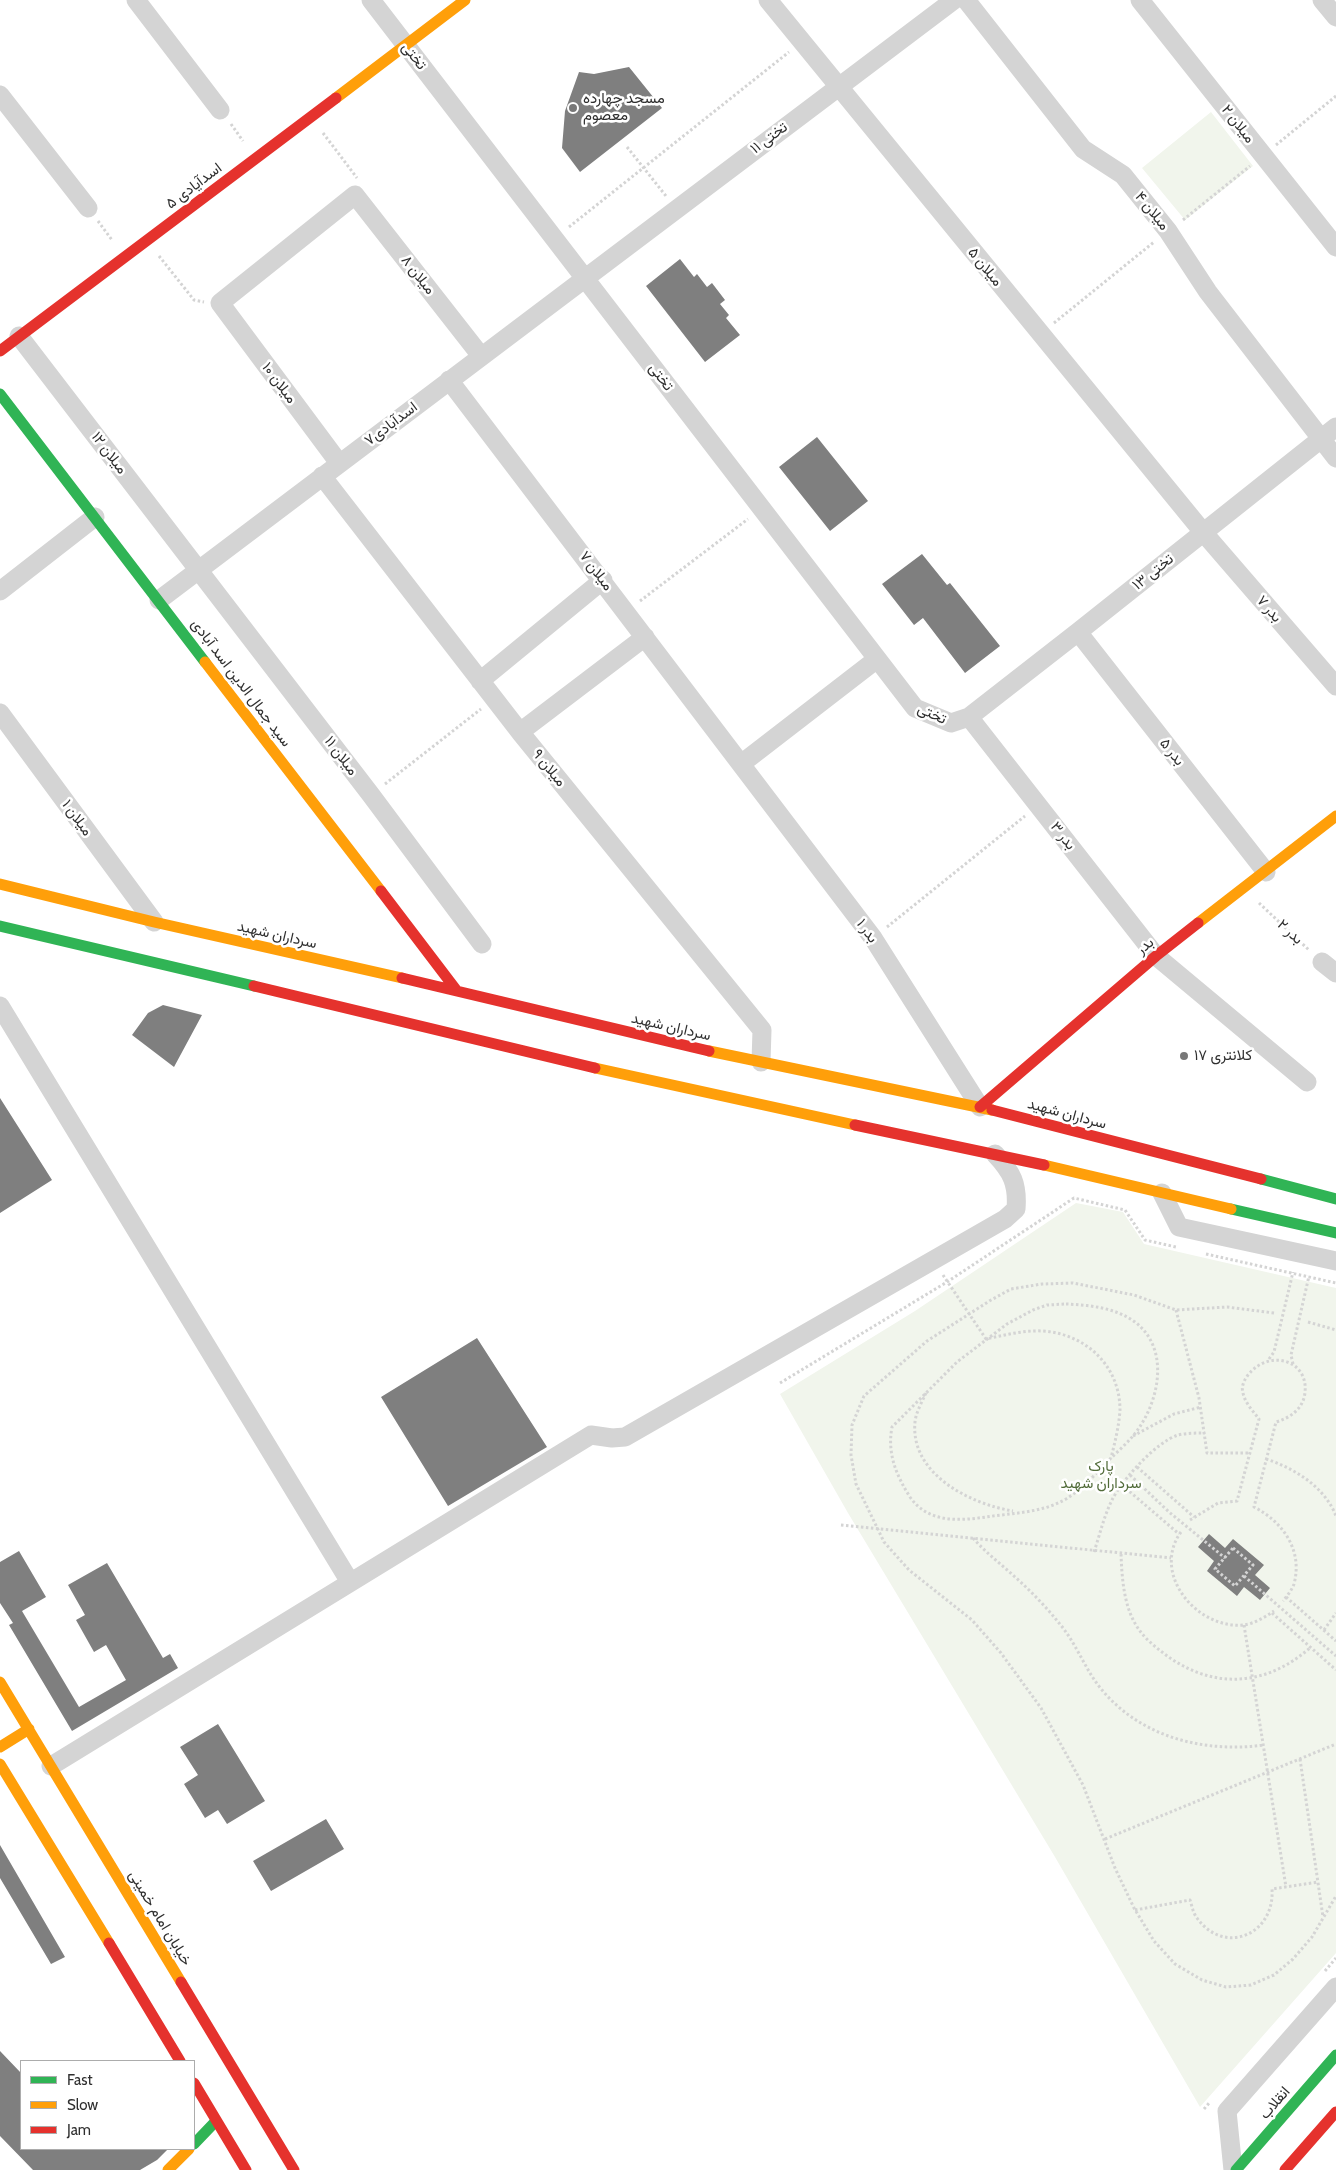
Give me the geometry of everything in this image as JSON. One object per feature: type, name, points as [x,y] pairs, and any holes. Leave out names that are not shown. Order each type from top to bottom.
[{"type":"street","points":[[136,0],[220,110]]},
{"type":"street","name":"تختی","points":[[371,0],[915,708],[952,723],[969,716]]},
{"type":"street","name":"اسدآیادی ۵","points":[[0,351],[465,0]]},
{"type":"street","name":"میلان ۵","points":[[768,0],[1203,532]]},
{"type":"street","name":"تختی ۱۱","points":[[584,278],[954,0]]},
{"type":"street","name":"میلان ۴","points":[[966,0],[1084,149],[1123,175],[1168,231],[1208,292],[1336,458]]},
{"type":"street","name":"میلان ۲","points":[[1140,0],[1336,247]]},
{"type":"street","points":[[1322,0],[1336,17]]},
{"type":"street","points":[[0,95],[88,208]]},
{"type":"street","points":[[220,304],[355,195]]},
{"type":"street","name":"میلان ۸","points":[[355,195],[481,356]]},
{"type":"street","name":"اسدآبادی۷","points":[[198,570],[584,278]]},
{"type":"street","name":"میلان ۱۰","points":[[220,304],[339,463]]},
{"type":"street","name":"میلان ۱۲","points":[[19,336],[198,570]]},
{"type":"street","name":"میلان ۷","points":[[449,380],[603,580],[741,764]]},
{"type":"street","name":"سید جمال الدین اسد آبادی","points":[[0,394],[457,990]]},
{"type":"street","name":"تختی ۱۳","points":[[969,716],[1336,427]]},
{"type":"street","name":"میلان ۹","points":[[322,476],[520,732],[762,1030],[761,1062]]},
{"type":"street","points":[[0,591],[95,517]]},
{"type":"street","name":"بدر ۷","points":[[1203,532],[1336,686]]},
{"type":"street","points":[[159,600],[198,570]]},
{"type":"street","name":"میلان ۱۱","points":[[198,570],[371,795],[482,944]]},
{"type":"street","points":[[480,681],[603,580]]},
{"type":"street","name":"بدر ۵","points":[[1078,632],[1266,872]]},
{"type":"street","points":[[520,732],[645,637]]},
{"type":"street","points":[[741,764],[877,659]]},
{"type":"street","name":"میلان ۱","points":[[0,713],[154,922]]},
{"type":"street","name":"بدر ۳","points":[[969,716],[1156,956],[1307,1082]]},
{"type":"street","name":"بدر ۱","points":[[741,764],[873,938],[980,1107]]},
{"type":"street","name":"بدر","points":[[980,1107],[1156,956],[1336,816]]},
{"type":"street","points":[[0,898],[1,885]]},
{"type":"street","name":"سرداران شهید","points":[[1,885],[154,922],[457,990],[677,1049],[761,1062],[980,1107],[1336,1199]]},
{"type":"street","points":[[0,926],[672,1086],[995,1154],[1336,1233]]},
{"type":"street","points":[[0,1006],[350,1582]]},
{"type":"street","points":[[672,1086],[674,1070]]},
{"type":"street","points":[[51,1766],[592,1435],[612,1438],[625,1437],[1005,1219],[1016,1209],[1017,1194],[1011,1174],[995,1154]]},
{"type":"street","points":[[1162,1193],[1179,1227],[1336,1261]]},
{"type":"street","name":"خیابان امام خمینی","points":[[0,1682],[294,2170]]},
{"type":"street","points":[[0,1747],[29,1729]]},
{"type":"street","points":[[0,1764],[179,2060]]},
{"type":"street","points":[[1234,2170],[1228,2111],[1336,1987]]},
{"type":"street","name":"انقلاب","points":[[1234,2170],[1336,2055]]},
{"type":"street","points":[[195,2086],[246,2170]]},
{"type":"street","points":[[1285,2170],[1336,2112]]},
{"type":"street","points":[[195,2143],[216,2121]]},
{"type":"street","points":[[168,2170],[188,2150]]},
{"type":"path","points":[[555,239],[801,42]]},
{"type":"path","points":[[1040,334],[1336,96]]},
{"type":"path","points":[[220,110],[256,158]]},
{"type":"path","points":[[310,117],[357,178],[355,195]]},
{"type":"path","points":[[628,147],[675,208]]},
{"type":"path","points":[[88,208],[125,256]]},
{"type":"path","points":[[147,240],[194,300],[220,304]]},
{"type":"path","points":[[626,612],[762,508]]},
{"type":"path","points":[[371,795],[494,698]]},
{"type":"path","points":[[873,938],[1038,805]]},
{"type":"path","name":"بدر ۲","points":[[1244,889],[1329,968]]},
{"type":"path","points":[[780,1383],[947,1282],[1074,1198],[1125,1210],[1145,1240],[1182,1248]]},
{"type":"path","points":[[1200,1252],[1336,1283]]},
{"type":"path","points":[[1269,1360],[1274,1352],[1293,1273],[1306,1254]]},
{"type":"path","points":[[1306,1254],[1309,1277],[1291,1356],[1306,1385],[1303,1400],[1296,1412],[1276,1422],[1254,1507],[1270,1515],[1282,1526],[1293,1546],[1296,1562],[1294,1585],[1284,1599],[1336,1641]]},
{"type":"path","points":[[932,1260],[986,1339]]},
{"type":"path","points":[[1274,1313],[1227,1307],[1176,1310],[1101,1287],[1065,1283],[1042,1284],[1011,1289],[927,1341],[864,1396],[852,1425],[851,1455],[856,1484],[884,1542],[910,1570],[972,1620],[1001,1653],[1041,1708],[1083,1785],[1115,1868],[1135,1910],[1154,1941],[1175,1964],[1202,1980],[1226,1987],[1252,1985],[1274,1975],[1293,1959],[1312,1937],[1336,1896]]},
{"type":"path","points":[[1047,1305],[1084,1305],[1106,1309],[1133,1321],[1146,1333],[1158,1361],[1156,1393],[1139,1428],[1085,1485],[1065,1499],[1035,1510],[1017,1511],[967,1520],[944,1519],[930,1515],[914,1502],[900,1481],[892,1461],[890,1440],[892,1427],[957,1362],[986,1339],[1020,1315],[1047,1305]]},
{"type":"path","points":[[1176,1310],[1201,1407],[1207,1453],[1250,1453]]},
{"type":"path","points":[[1308,1322],[1336,1330]]},
{"type":"path","points":[[986,1339],[1028,1332],[1058,1334],[1085,1344],[1104,1360],[1113,1376],[1118,1392],[1120,1409],[1111,1459]]},
{"type":"path","points":[[1190,1520],[1218,1503],[1238,1501],[1259,1419],[1247,1404],[1242,1392],[1244,1380],[1258,1365],[1269,1360],[1281,1360],[1294,1365]]},
{"type":"path","points":[[928,1390],[918,1413],[915,1430],[918,1446],[926,1462],[937,1476],[968,1498],[981,1504],[1017,1511]]},
{"type":"path","points":[[1130,1438],[1174,1414],[1201,1407]]},
{"type":"path","points":[[1094,1552],[1107,1512],[1122,1485],[1137,1467],[1164,1443],[1176,1436],[1190,1433],[1205,1433]]},
{"type":"path","points":[[1266,1459],[1286,1466],[1318,1489],[1336,1516]]},
{"type":"path","points":[[1137,1467],[1194,1517]]},
{"type":"path","points":[[1130,1475],[1225,1558]]},
{"type":"path","points":[[1122,1485],[1180,1533],[1171,1558],[1176,1582],[1188,1604],[1205,1617],[1224,1624],[1244,1625],[1273,1612],[1336,1670]]},
{"type":"path","points":[[841,1525],[1094,1552],[1171,1558]]},
{"type":"path","points":[[973,1538],[987,1554],[1016,1577],[1044,1605],[1069,1635],[1101,1689],[1126,1713],[1151,1729],[1192,1744],[1240,1748],[1264,1745]]},
{"type":"path","points":[[1233,1548],[1253,1565],[1244,1576],[1235,1586],[1215,1569],[1233,1548]]},
{"type":"path","points":[[1121,1554],[1122,1580],[1129,1609],[1139,1630],[1154,1646],[1178,1663],[1206,1676],[1224,1679],[1253,1677],[1264,1675],[1283,1666],[1300,1657],[1311,1647]]},
{"type":"path","points":[[1244,1576],[1336,1656]]},
{"type":"path","points":[[1324,1630],[1336,1613]]},
{"type":"path","points":[[1244,1625],[1286,1886]]},
{"type":"path","points":[[1105,1839],[1336,1744]]},
{"type":"path","points":[[1300,1759],[1323,1918]]},
{"type":"path","points":[[1135,1910],[1190,1900],[1196,1916],[1203,1925],[1215,1934],[1226,1937],[1241,1937],[1264,1923],[1273,1900],[1272,1889],[1318,1882]]},
{"type":"green space","points":[[1211,112],[1253,166],[1185,220],[1142,168]]},
{"type":"green space","name":"پارک سرداران شهید","points":[[1076,1203],[1123,1212],[1144,1244],[1336,1288],[1336,1953],[1200,2107],[1055,1857],[848,1513],[780,1394],[915,1311]]},
{"type":"building","points":[[629,67],[662,108],[580,172],[562,148],[565,111],[579,72],[594,74]]},
{"type":"building","points":[[680,259],[694,277],[697,274],[707,287],[712,283],[725,300],[720,304],[729,315],[726,318],[740,335],[705,362],[646,286]]},
{"type":"building","points":[[817,437],[868,501],[830,531],[779,467]]},
{"type":"building","points":[[922,554],[947,585],[950,583],[1000,646],[965,673],[923,618],[914,625],[882,584]]},
{"type":"building","points":[[163,1005],[202,1015],[174,1067],[132,1035],[148,1013]]},
{"type":"building","points":[[0,1098],[52,1180],[0,1213]]},
{"type":"building","points":[[477,1338],[547,1447],[448,1506],[381,1397]]},
{"type":"building","points":[[1209,1534],[1225,1548],[1233,1539],[1264,1565],[1255,1575],[1270,1588],[1260,1600],[1244,1587],[1237,1596],[1207,1571],[1214,1561],[1198,1547]]},
{"type":"building","points":[[19,1551],[46,1597],[22,1611],[79,1707],[126,1680],[106,1645],[94,1652],[76,1620],[85,1615],[68,1585],[107,1563],[163,1658],[170,1654],[178,1668],[72,1731],[9,1625],[13,1623],[0,1603],[0,1562]]},
{"type":"building","points":[[218,1724],[265,1801],[227,1824],[218,1810],[205,1818],[184,1784],[198,1775],[180,1747]]},
{"type":"building","points":[[326,1819],[344,1849],[271,1891],[253,1861]]},
{"type":"building","points":[[0,1845],[65,1957],[51,1964],[0,1878]]},
{"type":"building","points":[[0,2051],[20,2072],[20,2150],[167,2150],[157,2160],[140,2170],[33,2170],[0,2136]]},
{"type":"traffic: fast","points":[[0,394],[205,662]]},
{"type":"traffic: fast","points":[[0,926],[254,986]]},
{"type":"traffic: fast","points":[[1261,1179],[1336,1199]]},
{"type":"traffic: fast","points":[[1231,1209],[1336,1233]]},
{"type":"traffic: fast","points":[[1236,2170],[1336,2055]]},
{"type":"traffic: fast","points":[[195,2143],[216,2121]]},
{"type":"traffic: slow","points":[[336,98],[465,0]]},
{"type":"traffic: slow","points":[[205,662],[381,891]]},
{"type":"traffic: slow","points":[[1198,923],[1336,816]]},
{"type":"traffic: slow","points":[[0,884],[154,922],[402,978]]},
{"type":"traffic: slow","points":[[709,1051],[992,1110]]},
{"type":"traffic: slow","points":[[595,1068],[855,1125]]},
{"type":"traffic: slow","points":[[1044,1165],[1231,1209]]},
{"type":"traffic: slow","points":[[0,1682],[181,1982]]},
{"type":"traffic: slow","points":[[0,1747],[29,1729]]},
{"type":"traffic: slow","points":[[0,1764],[109,1943]]},
{"type":"traffic: slow","points":[[168,2170],[188,2150]]},
{"type":"traffic: jam","points":[[0,351],[336,98]]},
{"type":"traffic: jam","points":[[381,891],[457,991]]},
{"type":"traffic: jam","points":[[980,1107],[1156,956],[1198,923]]},
{"type":"traffic: jam","points":[[402,978],[709,1051]]},
{"type":"traffic: jam","points":[[254,986],[595,1068]]},
{"type":"traffic: jam","points":[[992,1110],[1261,1179]]},
{"type":"traffic: jam","points":[[855,1125],[1044,1165]]},
{"type":"traffic: jam","points":[[109,1943],[179,2060]]},
{"type":"traffic: jam","points":[[181,1982],[294,2170]]},
{"type":"traffic: jam","points":[[195,2085],[246,2170]]},
{"type":"traffic: jam","points":[[1285,2170],[1336,2112]]},
{"type":"place","name":"مسجد چهارده معصوم","points":[[573,108]]},
{"type":"place","name":"کلانتری ۱۷","points":[[1184,1056]]}]
